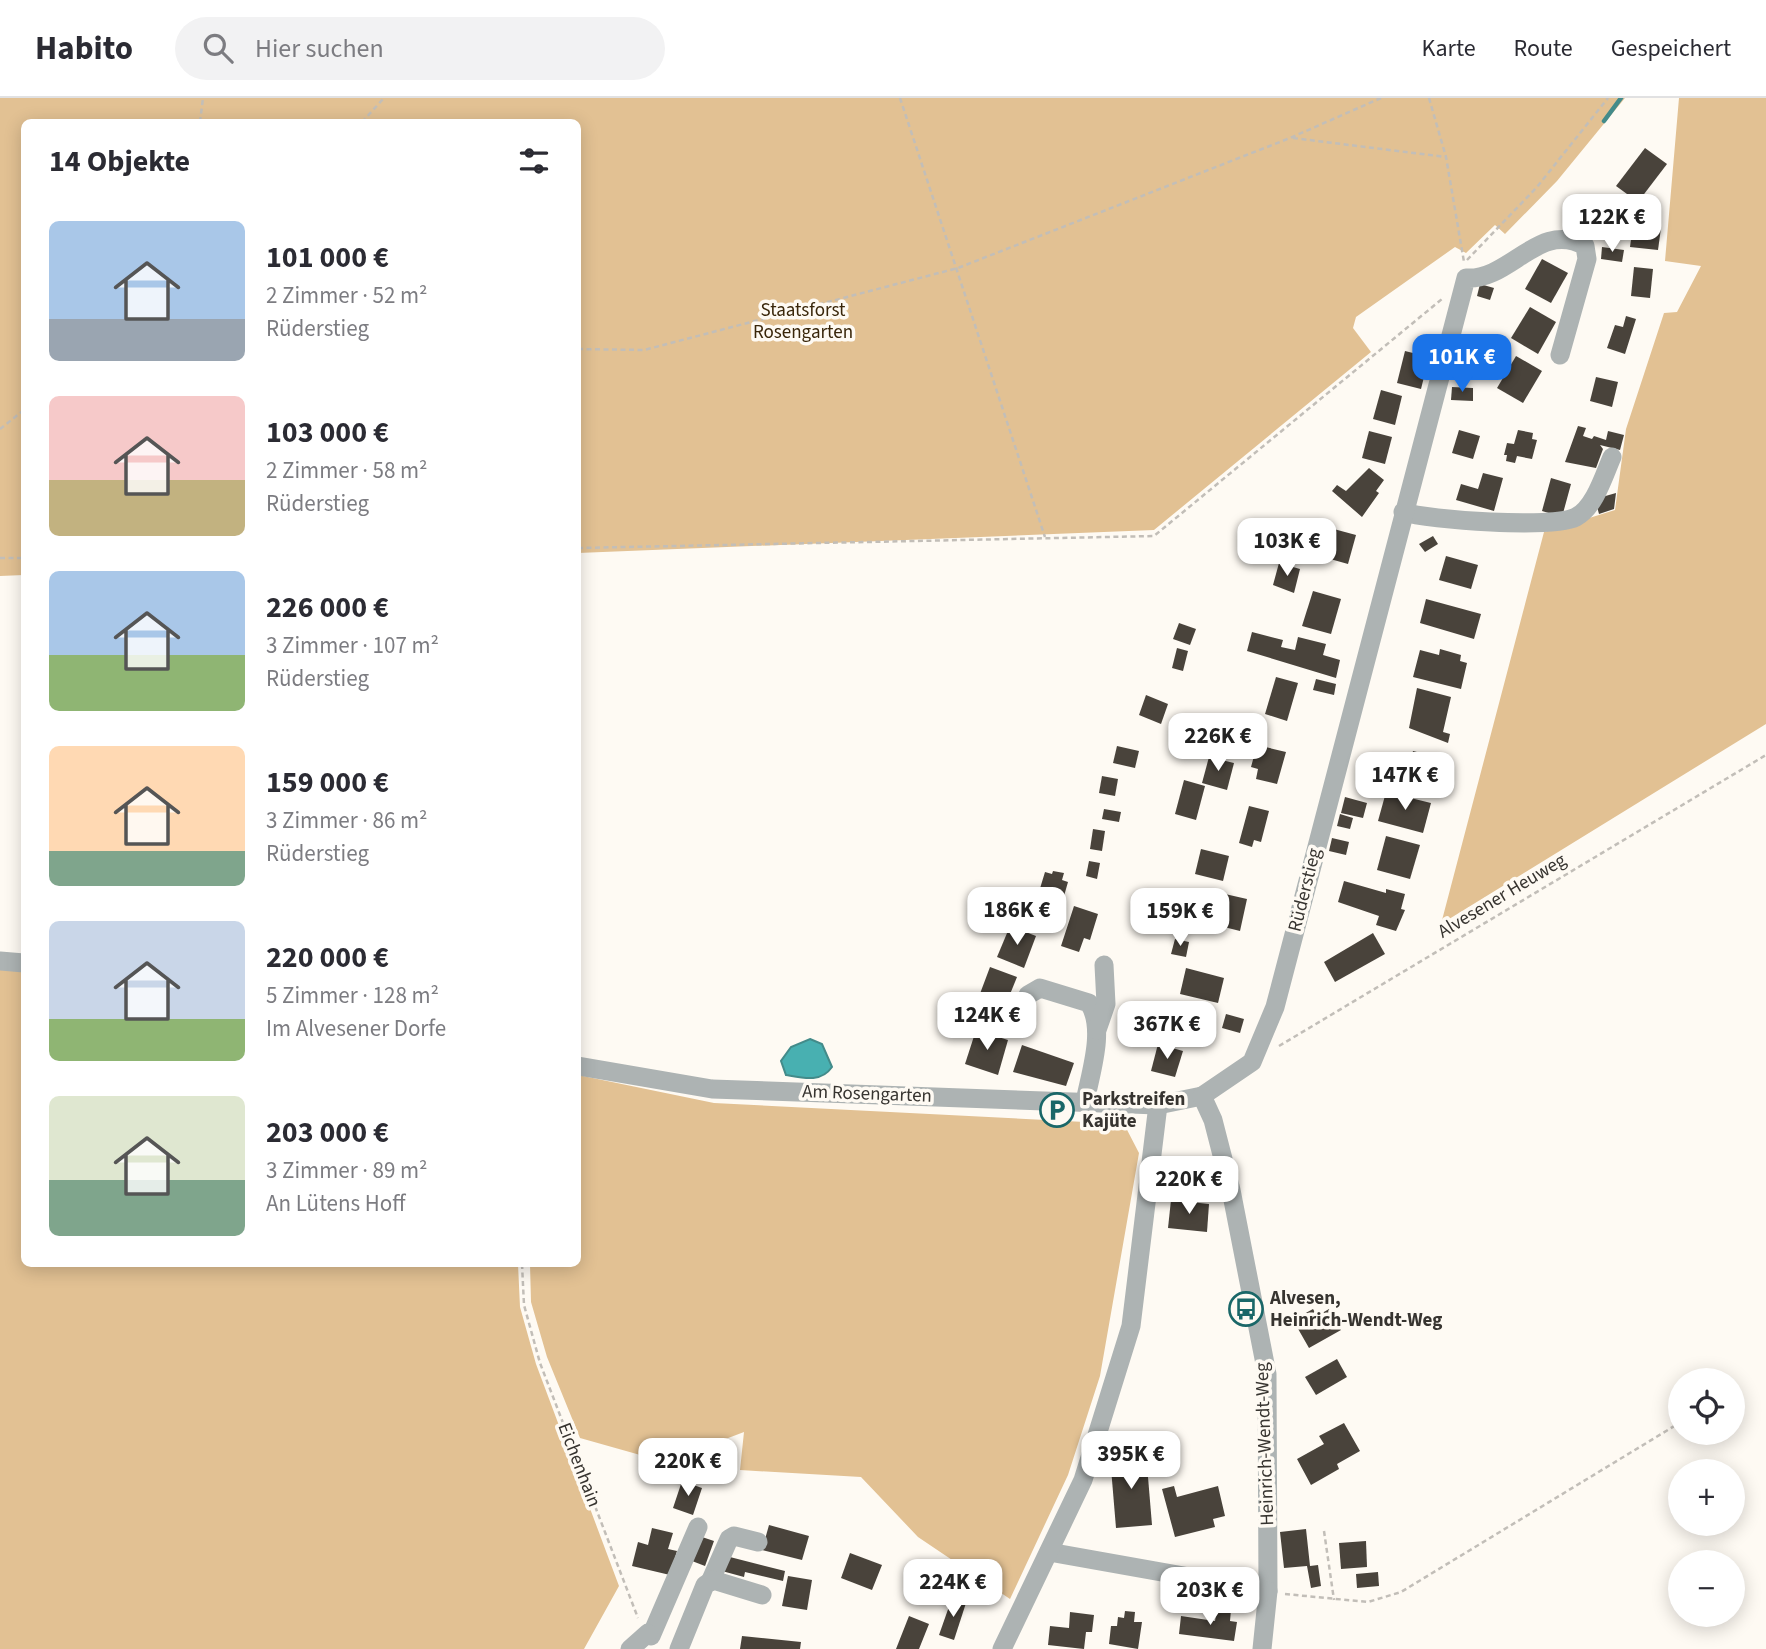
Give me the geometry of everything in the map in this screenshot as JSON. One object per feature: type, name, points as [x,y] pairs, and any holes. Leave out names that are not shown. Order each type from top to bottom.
[{"type":"street","points":[[1465,271],[1483,277],[1539,243],[1558,240],[1585,246],[1587,259],[1560,355]]},
{"type":"street","name":"Rüderstieg","points":[[1202,1096],[1252,1062],[1275,1007],[1465,271]]},
{"type":"street","points":[[1403,512],[1551,524],[1582,512],[1598,489],[1612,457]]},
{"type":"street","points":[[0,961],[21,963]]},
{"type":"street","points":[[1085,1102],[1096,1030],[1106,1004],[1104,965]]},
{"type":"street","points":[[1023,1009],[1033,990],[1045,989],[1089,1003],[1096,1030]]},
{"type":"street","name":"Am Rosengarten","points":[[581,1067],[712,1089],[1158,1105],[1202,1096]]},
{"type":"street","name":"Heinrich-Wendt-Weg","points":[[1202,1096],[1213,1120],[1231,1190],[1267,1374],[1268,1591],[1262,1649]]},
{"type":"street","points":[[1002,1649],[1083,1480],[1131,1326],[1158,1105]]},
{"type":"street","points":[[631,1649],[647,1633],[698,1527]]},
{"type":"street","points":[[710,1582],[729,1539],[734,1536],[758,1542]]},
{"type":"street","points":[[1049,1552],[1268,1591]]},
{"type":"street","points":[[680,1649],[705,1585],[722,1582],[762,1595]]},
{"type":"street","points":[[647,1633],[670,1649]]},
{"type":"path","points":[[200,119],[203,98]]},
{"type":"path","points":[[365,119],[384,98]]},
{"type":"path","points":[[900,98],[1045,538]]},
{"type":"path","points":[[581,349],[644,350],[958,268],[1290,138],[1381,98]]},
{"type":"path","points":[[1429,98],[1446,157],[1465,271]]},
{"type":"path","points":[[581,548],[1154,536],[1465,271],[1608,98]]},
{"type":"path","points":[[1290,138],[1446,157]]},
{"type":"path","points":[[0,429],[21,412]]},
{"type":"path","points":[[0,558],[21,558]]},
{"type":"path","name":"Alvesener Heuweg","points":[[1276,1048],[1766,755]]},
{"type":"path","name":"Eichenhain","points":[[522,1267],[524,1305],[540,1363],[647,1633]]},
{"type":"path","points":[[1268,1591],[1368,1602],[1401,1592],[1668,1430]]},
{"type":"path","points":[[1324,1531],[1334,1600]]},
{"type":"green space","name":"Staatsforst Rosengarten","points":[[0,98],[1625,98],[1557,181],[1505,234],[1495,225],[1466,253],[1455,247],[1356,317],[1353,328],[1371,352],[1154,530],[581,553],[581,119],[21,119],[21,575],[0,576]]},
{"type":"green space","points":[[1679,98],[1766,98],[1766,724],[1441,924],[1544,532],[1615,510],[1626,429],[1664,313],[1677,312],[1701,266],[1665,261]]},
{"type":"green space","points":[[0,969],[21,970],[21,1267],[518,1267],[520,1307],[536,1364],[619,1586],[584,1649],[0,1649]]},
{"type":"green space","points":[[581,1076],[714,1103],[1124,1124],[1139,1153],[1100,1376],[1068,1475],[1010,1599],[918,1537],[861,1477],[740,1470],[744,1432],[665,1462],[580,1438],[547,1357],[531,1302],[530,1267],[581,1267]]},
{"type":"water","points":[[810,1039],[822,1044],[832,1067],[817,1077],[786,1075],[781,1061],[791,1047]]},
{"type":"building","points":[[1645,148],[1667,164],[1638,202],[1616,186]]},
{"type":"building","points":[[1633,224],[1661,228],[1658,250],[1630,247]]},
{"type":"building","points":[[1602,247],[1624,250],[1622,262],[1601,259]]},
{"type":"building","points":[[1542,259],[1568,273],[1551,303],[1525,289]]},
{"type":"building","points":[[1634,267],[1653,269],[1650,298],[1631,296]]},
{"type":"building","points":[[1480,284],[1494,288],[1490,300],[1477,296]]},
{"type":"building","points":[[1530,307],[1556,322],[1538,354],[1511,338]]},
{"type":"building","points":[[1626,316],[1636,319],[1625,354],[1607,348],[1615,325],[1623,327]]},
{"type":"building","points":[[1405,351],[1429,357],[1421,389],[1397,383]]},
{"type":"building","points":[[1516,356],[1542,371],[1523,403],[1497,388]]},
{"type":"building","points":[[1596,377],[1618,382],[1612,407],[1590,401]]},
{"type":"building","points":[[1452,387],[1473,388],[1473,401],[1451,400]]},
{"type":"building","points":[[1381,390],[1402,396],[1395,425],[1373,419]]},
{"type":"building","points":[[1578,426],[1586,428],[1583,436],[1592,439],[1594,436],[1606,440],[1608,431],[1624,435],[1620,450],[1600,445],[1603,449],[1596,468],[1565,462]]},
{"type":"building","points":[[1459,430],[1480,436],[1473,459],[1452,453]]},
{"type":"building","points":[[1518,430],[1533,433],[1532,439],[1537,440],[1532,459],[1517,456],[1515,463],[1506,461],[1507,455],[1504,455],[1507,443],[1514,444]]},
{"type":"building","points":[[1369,431],[1392,437],[1385,464],[1362,458]]},
{"type":"building","points":[[1369,468],[1384,480],[1376,491],[1379,493],[1362,517],[1332,491],[1337,485],[1346,491]]},
{"type":"building","points":[[1483,473],[1503,478],[1494,511],[1456,500],[1461,484],[1478,489]]},
{"type":"building","points":[[1551,478],[1571,484],[1562,517],[1542,511]]},
{"type":"building","points":[[1616,493],[1614,509],[1599,514],[1595,499]]},
{"type":"building","points":[[1330,528],[1356,535],[1348,564],[1323,557]]},
{"type":"building","points":[[1433,536],[1438,544],[1425,552],[1419,544]]},
{"type":"building","points":[[1446,556],[1478,565],[1471,589],[1439,580]]},
{"type":"building","points":[[1279,563],[1300,569],[1294,593],[1273,585]]},
{"type":"building","points":[[1313,591],[1341,599],[1331,634],[1302,626]]},
{"type":"building","points":[[1426,599],[1481,614],[1474,639],[1420,623]]},
{"type":"building","points":[[1179,623],[1196,629],[1190,645],[1173,639]]},
{"type":"building","points":[[1252,632],[1283,640],[1281,647],[1295,650],[1298,637],[1326,644],[1323,655],[1340,660],[1336,678],[1247,651]]},
{"type":"building","points":[[1177,648],[1188,651],[1183,671],[1172,668]]},
{"type":"building","points":[[1440,649],[1461,655],[1460,661],[1467,663],[1461,689],[1413,677],[1420,650],[1439,655]]},
{"type":"building","points":[[1276,677],[1298,683],[1287,721],[1265,714]]},
{"type":"building","points":[[1316,679],[1336,684],[1334,695],[1313,690]]},
{"type":"building","points":[[1417,688],[1451,697],[1443,732],[1450,734],[1448,743],[1409,728]]},
{"type":"building","points":[[1146,695],[1168,704],[1161,724],[1139,715]]},
{"type":"building","points":[[1257,745],[1286,752],[1277,784],[1256,779],[1258,769],[1251,767]]},
{"type":"building","points":[[1117,746],[1139,751],[1135,768],[1113,763]]},
{"type":"building","points":[[1413,751],[1448,760],[1441,783],[1407,774]]},
{"type":"building","points":[[1209,757],[1234,763],[1227,790],[1202,783]]},
{"type":"building","points":[[1102,776],[1118,779],[1115,796],[1099,793]]},
{"type":"building","points":[[1184,780],[1205,786],[1196,820],[1175,814]]},
{"type":"building","points":[[1386,792],[1431,803],[1423,833],[1378,821]]},
{"type":"building","points":[[1345,797],[1367,803],[1363,818],[1341,813]]},
{"type":"building","points":[[1249,806],[1269,811],[1261,842],[1254,840],[1252,847],[1239,843]]},
{"type":"building","points":[[1104,809],[1121,812],[1119,822],[1102,819]]},
{"type":"building","points":[[1340,814],[1353,818],[1350,829],[1337,826]]},
{"type":"building","points":[[1093,829],[1105,831],[1102,851],[1090,849]]},
{"type":"building","points":[[1386,836],[1420,845],[1410,879],[1377,870]]},
{"type":"building","points":[[1332,838],[1349,842],[1346,855],[1329,851]]},
{"type":"building","points":[[1201,849],[1229,856],[1223,881],[1195,874]]},
{"type":"building","points":[[1089,861],[1100,863],[1097,879],[1086,876]]},
{"type":"building","points":[[1053,871],[1064,873],[1062,880],[1068,882],[1062,903],[1050,900],[1048,907],[1040,905],[1043,896],[1038,895],[1045,872],[1052,874]]},
{"type":"building","points":[[1344,881],[1386,893],[1386,889],[1405,894],[1401,909],[1405,910],[1396,931],[1376,925],[1379,916],[1338,902]]},
{"type":"building","points":[[1225,894],[1247,899],[1240,931],[1208,923],[1210,909],[1221,912]]},
{"type":"building","points":[[1074,906],[1098,914],[1090,940],[1084,938],[1079,952],[1061,946]]},
{"type":"building","points":[[1010,926],[1036,936],[1024,968],[997,957]]},
{"type":"building","points":[[1373,933],[1385,954],[1335,982],[1324,962]]},
{"type":"building","points":[[1175,939],[1189,942],[1186,957],[1171,954]]},
{"type":"building","points":[[990,967],[1017,977],[1004,1009],[978,999]]},
{"type":"building","points":[[1186,968],[1224,978],[1218,1003],[1180,994]]},
{"type":"building","points":[[1190,1010],[1212,1016],[1204,1043],[1182,1036]]},
{"type":"building","points":[[1226,1014],[1244,1019],[1240,1033],[1222,1028]]},
{"type":"building","points":[[976,1030],[1008,1040],[998,1075],[965,1064]]},
{"type":"building","points":[[1158,1044],[1183,1051],[1175,1077],[1151,1071]]},
{"type":"building","points":[[1022,1045],[1074,1063],[1066,1086],[1013,1072]]},
{"type":"building","points":[[1171,1200],[1209,1204],[1207,1232],[1168,1228]]},
{"type":"building","points":[[1313,1309],[1317,1316],[1329,1309],[1341,1330],[1309,1348],[1293,1320]]},
{"type":"building","points":[[1337,1359],[1347,1377],[1316,1395],[1305,1377]]},
{"type":"building","points":[[1344,1423],[1360,1451],[1337,1464],[1339,1469],[1311,1485],[1297,1459],[1324,1444],[1319,1436]]},
{"type":"building","points":[[1146,1453],[1152,1525],[1116,1528],[1110,1456]]},
{"type":"building","points":[[682,1481],[702,1488],[693,1515],[673,1508]]},
{"type":"building","points":[[1174,1486],[1177,1497],[1218,1486],[1225,1516],[1213,1519],[1215,1527],[1175,1537],[1162,1489]]},
{"type":"building","points":[[769,1525],[809,1536],[802,1560],[762,1550]]},
{"type":"building","points":[[652,1528],[673,1533],[668,1549],[677,1551],[670,1575],[632,1566],[638,1542],[648,1545]]},
{"type":"building","points":[[1306,1529],[1310,1566],[1318,1565],[1321,1586],[1311,1588],[1307,1566],[1284,1568],[1280,1532]]},
{"type":"building","points":[[702,1537],[714,1541],[705,1566],[692,1561]]},
{"type":"building","points":[[1366,1541],[1367,1567],[1341,1569],[1339,1543]]},
{"type":"building","points":[[850,1553],[882,1565],[872,1590],[841,1578]]},
{"type":"building","points":[[726,1556],[785,1571],[783,1581],[745,1572],[744,1577],[722,1571]]},
{"type":"building","points":[[1378,1572],[1379,1586],[1357,1588],[1356,1574]]},
{"type":"building","points":[[788,1576],[812,1580],[807,1610],[782,1606]]},
{"type":"building","points":[[952,1598],[966,1603],[954,1640],[939,1635]]},
{"type":"building","points":[[1217,1609],[1231,1610],[1230,1621],[1237,1622],[1234,1641],[1179,1634],[1181,1616],[1215,1621]]},
{"type":"building","points":[[1125,1611],[1135,1612],[1134,1622],[1142,1622],[1138,1649],[1109,1644],[1111,1626],[1117,1626],[1118,1617],[1124,1618]]},
{"type":"building","points":[[1070,1612],[1094,1615],[1092,1632],[1086,1632],[1084,1649],[1048,1645],[1050,1626],[1069,1628]]},
{"type":"building","points":[[909,1616],[929,1624],[919,1649],[896,1649]]},
{"type":"building","points":[[742,1636],[801,1642],[800,1649],[740,1649]]},
{"type":"waterway","points":[[1604,121],[1621,98]]},
{"type":"place","name":"Parkstreifen Kajüte","points":[[1057,1110]]},
{"type":"place","name":"Alvesen, Heinrich-Wendt-Weg","points":[[1246,1309]]}]
